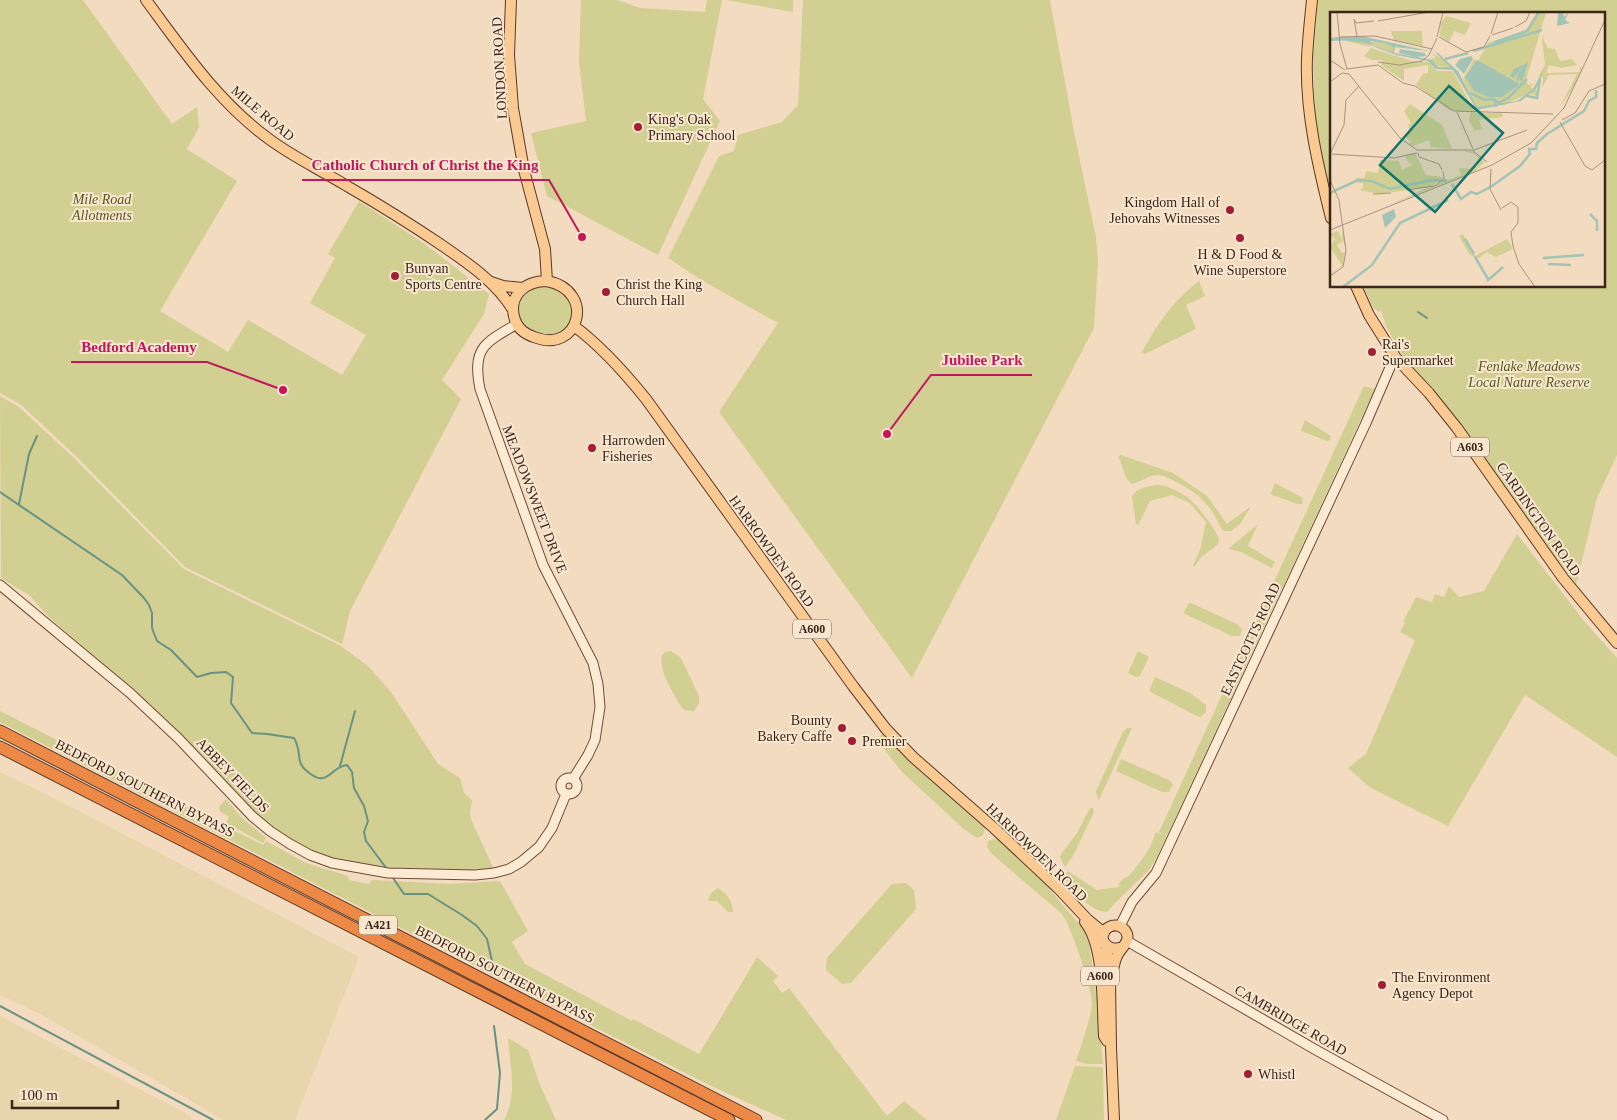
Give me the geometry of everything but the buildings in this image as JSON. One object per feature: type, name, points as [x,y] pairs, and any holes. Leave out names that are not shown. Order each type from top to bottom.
[{"type":"highway","name":"BEDFORD SOUTHERN BYPASS","points":[[0,731],[756,1120]]},
{"type":"highway","name":"BEDFORD SOUTHERN BYPASS","points":[[0,748],[726,1118]]},
{"type":"highway","name":"A421","points":[[727,1105],[764,1120]]},
{"type":"main road","name":"MILE ROAD","points":[[146,0],[213,88],[232,108],[262,134],[292,155],[346,185],[468,263],[490,281],[513,310]]},
{"type":"main road","name":"LONDON ROAD","points":[[510,0],[509,55],[513,108],[524,170],[545,249],[547,281]]},
{"type":"main road","points":[[1312,0],[1307,59],[1309,103],[1315,152],[1330,214]]},
{"type":"main road","name":"MILE ROAD","points":[[490,281],[503,286],[523,288]]},
{"type":"main road","points":[[547,281],[560,285],[575,301],[577,311],[574,326],[562,337],[546,340],[524,332],[517,324],[513,310],[515,297],[523,288],[536,282],[547,281]]},
{"type":"main road","name":"CARDINGTON ROAD","points":[[1357,288],[1369,314],[1396,358],[1457,428],[1563,578],[1617,643]]},
{"type":"main road","name":"HARROWDEN ROAD","points":[[574,326],[616,365],[646,399],[852,686],[886,729],[914,758],[994,828],[1104,933]]},
{"type":"main road","name":"A600","points":[[1077,909],[1079,916],[1090,928],[1096,945],[1101,984],[1104,1036],[1110,1047]]},
{"type":"main road","points":[[1104,933],[1114,925],[1120,926],[1127,935],[1125,944],[1116,956],[1110,980]]},
{"type":"main road","name":"A600","points":[[1104,933],[1103,940],[1107,946],[1107,966],[1110,980],[1110,1047],[1114,1120]]},
{"type":"main road","name":"A600","points":[[1107,946],[1117,949],[1125,944]]},
{"type":"street","name":"MEADOWSWEET DRIVE","points":[[494,873],[521,862],[539,847],[552,828],[566,794],[562,789],[562,782],[566,779],[573,779],[588,755],[595,740],[600,707],[598,684],[593,663],[543,565],[480,390],[478,359],[484,346],[494,337],[517,324]]},
{"type":"street","name":"EASTCOTTS ROAD","points":[[1120,926],[1132,902],[1156,873],[1366,423],[1391,365],[1396,358]]},
{"type":"street","name":"ABBEY FIELDS","points":[[0,585],[130,693],[180,740],[252,816],[290,844],[310,855],[332,863],[388,873],[475,875],[494,873]]},
{"type":"street","name":"CAMBRIDGE ROAD","points":[[1125,944],[1443,1120]]},
{"type":"shaded area","points":[[0,772],[46,794],[359,957],[295,1120],[224,1120],[42,1015],[0,995]]},
{"type":"shaded area","points":[[0,1016],[191,1116],[191,1120],[0,1120]]},
{"type":"green space","name":"Mile Road Allotments","points":[[0,0],[83,0],[172,124],[197,107],[199,127],[187,149],[237,181],[160,311],[228,352],[248,320],[342,375],[366,335],[310,303],[335,258],[328,254],[359,201],[425,244],[489,294],[484,314],[442,380],[461,399],[350,611],[342,644],[185,567],[77,457],[20,404],[0,393]]},
{"type":"green space","name":"King's Oak Primary School","points":[[581,0],[617,0],[640,8],[705,12],[707,0],[722,0],[703,99],[720,121],[658,255],[547,196],[531,133],[586,121],[579,62]]},
{"type":"green space","points":[[726,0],[793,0],[793,12]]},
{"type":"green space","points":[[803,0],[1050,0],[1075,137],[1096,237],[1098,261],[1094,328],[912,678],[719,412],[778,323],[703,281],[668,258],[719,156],[734,151],[738,135],[782,122],[798,105]]},
{"type":"green space","name":"Fenlake Meadows Local Nature Reserve","points":[[1318,0],[1617,0],[1617,455],[1597,498],[1576,585],[1441,402],[1405,359],[1387,328],[1381,311],[1378,312],[1373,307],[1364,288],[1604,288],[1604,12],[1330,12],[1330,196],[1315,128],[1313,57]]},
{"type":"green space","points":[[1199,281],[1205,296],[1186,305],[1196,329],[1145,354],[1142,352],[1166,314]]},
{"type":"green space","points":[[538,286],[557,289],[566,295],[569,300],[572,315],[568,325],[562,332],[545,336],[528,329],[522,322],[519,314],[521,298],[528,290]]},
{"type":"green space","points":[[1364,386],[1375,389],[1157,857],[1148,871],[1107,912],[1094,908],[1082,899],[1062,877],[1068,871],[1097,890],[1119,887],[1119,883],[1129,876],[1144,857],[1156,832],[1164,835],[1159,832]]},
{"type":"green space","points":[[0,396],[19,407],[74,458],[184,569],[341,646],[369,667],[391,692],[438,764],[460,778],[464,793],[472,800],[470,813],[472,822],[494,869],[414,871],[347,862],[311,852],[287,839],[254,814],[160,716],[48,616],[30,596],[1,578]]},
{"type":"green space","points":[[1305,420],[1331,436],[1330,440],[1327,441],[1301,431]]},
{"type":"green space","points":[[1121,455],[1173,473],[1207,496],[1227,524],[1251,506],[1241,523],[1231,531],[1224,531],[1204,501],[1170,478],[1155,475],[1132,484],[1127,479],[1118,457]]},
{"type":"green space","points":[[1275,483],[1303,498],[1302,504],[1272,495]]},
{"type":"green space","points":[[1155,485],[1172,488],[1190,500],[1206,518],[1218,537],[1219,541],[1216,545],[1195,566],[1193,566],[1200,550],[1206,522],[1190,503],[1172,495],[1150,501],[1138,525],[1136,524],[1132,496],[1139,490]]},
{"type":"green space","points":[[1258,524],[1248,546],[1275,562],[1272,568],[1241,552],[1228,549]]},
{"type":"green space","points":[[1517,534],[1584,621],[1617,658],[1617,757],[1525,695],[1448,826],[1371,788],[1348,768],[1366,754],[1415,640],[1400,632],[1416,597],[1432,602],[1435,594],[1444,597],[1449,586],[1459,597],[1484,591]]},
{"type":"green space","points":[[1189,603],[1237,624],[1242,629],[1240,636],[1232,636],[1185,614],[1184,612]]},
{"type":"green space","points":[[671,651],[681,658],[699,696],[699,703],[694,711],[684,710],[664,674],[662,655]]},
{"type":"green space","points":[[1138,651],[1149,657],[1140,676],[1136,677],[1128,673]]},
{"type":"green space","points":[[1155,677],[1190,693],[1206,705],[1206,712],[1201,717],[1197,716],[1149,691]]},
{"type":"green space","points":[[0,711],[263,845],[266,841],[306,863],[348,876],[349,880],[369,884],[372,880],[449,884],[500,881],[528,931],[512,942],[525,964],[699,1054],[759,954],[758,958],[778,976],[773,981],[782,993],[789,988],[887,1116],[904,1101],[927,1120],[786,1120],[707,1084],[533,996],[0,722]]},
{"type":"green space","points":[[1127,728],[1132,728],[1098,800],[1096,791],[1123,732]]},
{"type":"green space","points":[[884,733],[923,773],[984,826],[983,835],[977,838],[965,830],[902,772],[876,739]]},
{"type":"green space","points":[[1121,759],[1169,780],[1173,784],[1169,792],[1162,792],[1116,771]]},
{"type":"green space","points":[[226,799],[240,816],[266,838],[263,843],[226,823],[229,817],[219,809]]},
{"type":"green space","points":[[1090,808],[1093,808],[1094,812],[1073,856],[1065,867],[1060,857],[1061,854],[1077,833]]},
{"type":"green space","points":[[1000,840],[1036,872],[1082,927],[1089,943],[1092,962],[1103,1064],[1087,1064],[1076,1061],[1092,1005],[1085,973],[1066,921],[1062,914],[991,853],[987,847],[988,841]]},
{"type":"green space","points":[[906,883],[914,890],[916,909],[851,983],[842,984],[826,970],[827,958],[892,884]]},
{"type":"green space","points":[[718,888],[729,898],[733,912],[728,912],[717,901],[708,900],[712,892]]},
{"type":"green space","points":[[508,1038],[528,1050],[540,1085],[556,1120],[504,1120],[511,1100],[512,1090]]},
{"type":"green space","points":[[1075,1066],[1103,1067],[1104,1120],[1056,1120]]},
{"type":"waterway","points":[[1418,312],[1427,318]]},
{"type":"waterway","points":[[19,504],[29,454],[37,436]]},
{"type":"waterway","points":[[0,492],[122,575],[149,605],[152,613],[152,628],[157,641],[171,650],[197,677],[211,673],[226,672],[233,677],[231,703],[252,733],[294,738],[302,766],[317,778],[326,777],[339,767],[347,765],[352,772],[354,788],[364,806],[368,821],[364,832],[366,841],[387,869]]},
{"type":"waterway","points":[[340,766],[355,711]]},
{"type":"waterway","points":[[391,875],[404,894],[428,894],[477,926],[487,939],[494,970]]},
{"type":"waterway","points":[[0,1006],[213,1120]]},
{"type":"waterway","points":[[485,1120],[497,1109],[500,1073],[494,1026]]},
{"type":"place","name":"King's Oak Primary School","points":[[638,127]]},
{"type":"place","name":"Kingdom Hall of Jehovahs Witnesses","points":[[1230,210]]},
{"type":"place","name":"Catholic Church of Christ the King","points":[[582,237]]},
{"type":"place","name":"H & D Food & Wine Superstore","points":[[1240,238]]},
{"type":"place","name":"Bunyan Sports Centre","points":[[395,276]]},
{"type":"place","name":"Christ the King Church Hall","points":[[606,292]]},
{"type":"place","name":"Rai's Supermarket","points":[[1372,352]]},
{"type":"place","name":"Bedford Academy","points":[[283,390]]},
{"type":"place","name":"Jubilee Park","points":[[887,434]]},
{"type":"place","name":"Harrowden Fisheries","points":[[592,448]]},
{"type":"place","name":"Bounty Bakery Caffe","points":[[842,728]]},
{"type":"place","name":"Premier","points":[[852,741]]},
{"type":"place","name":"The Environment Agency Depot","points":[[1382,985]]},
{"type":"place","name":"Whistl","points":[[1248,1074]]}]
